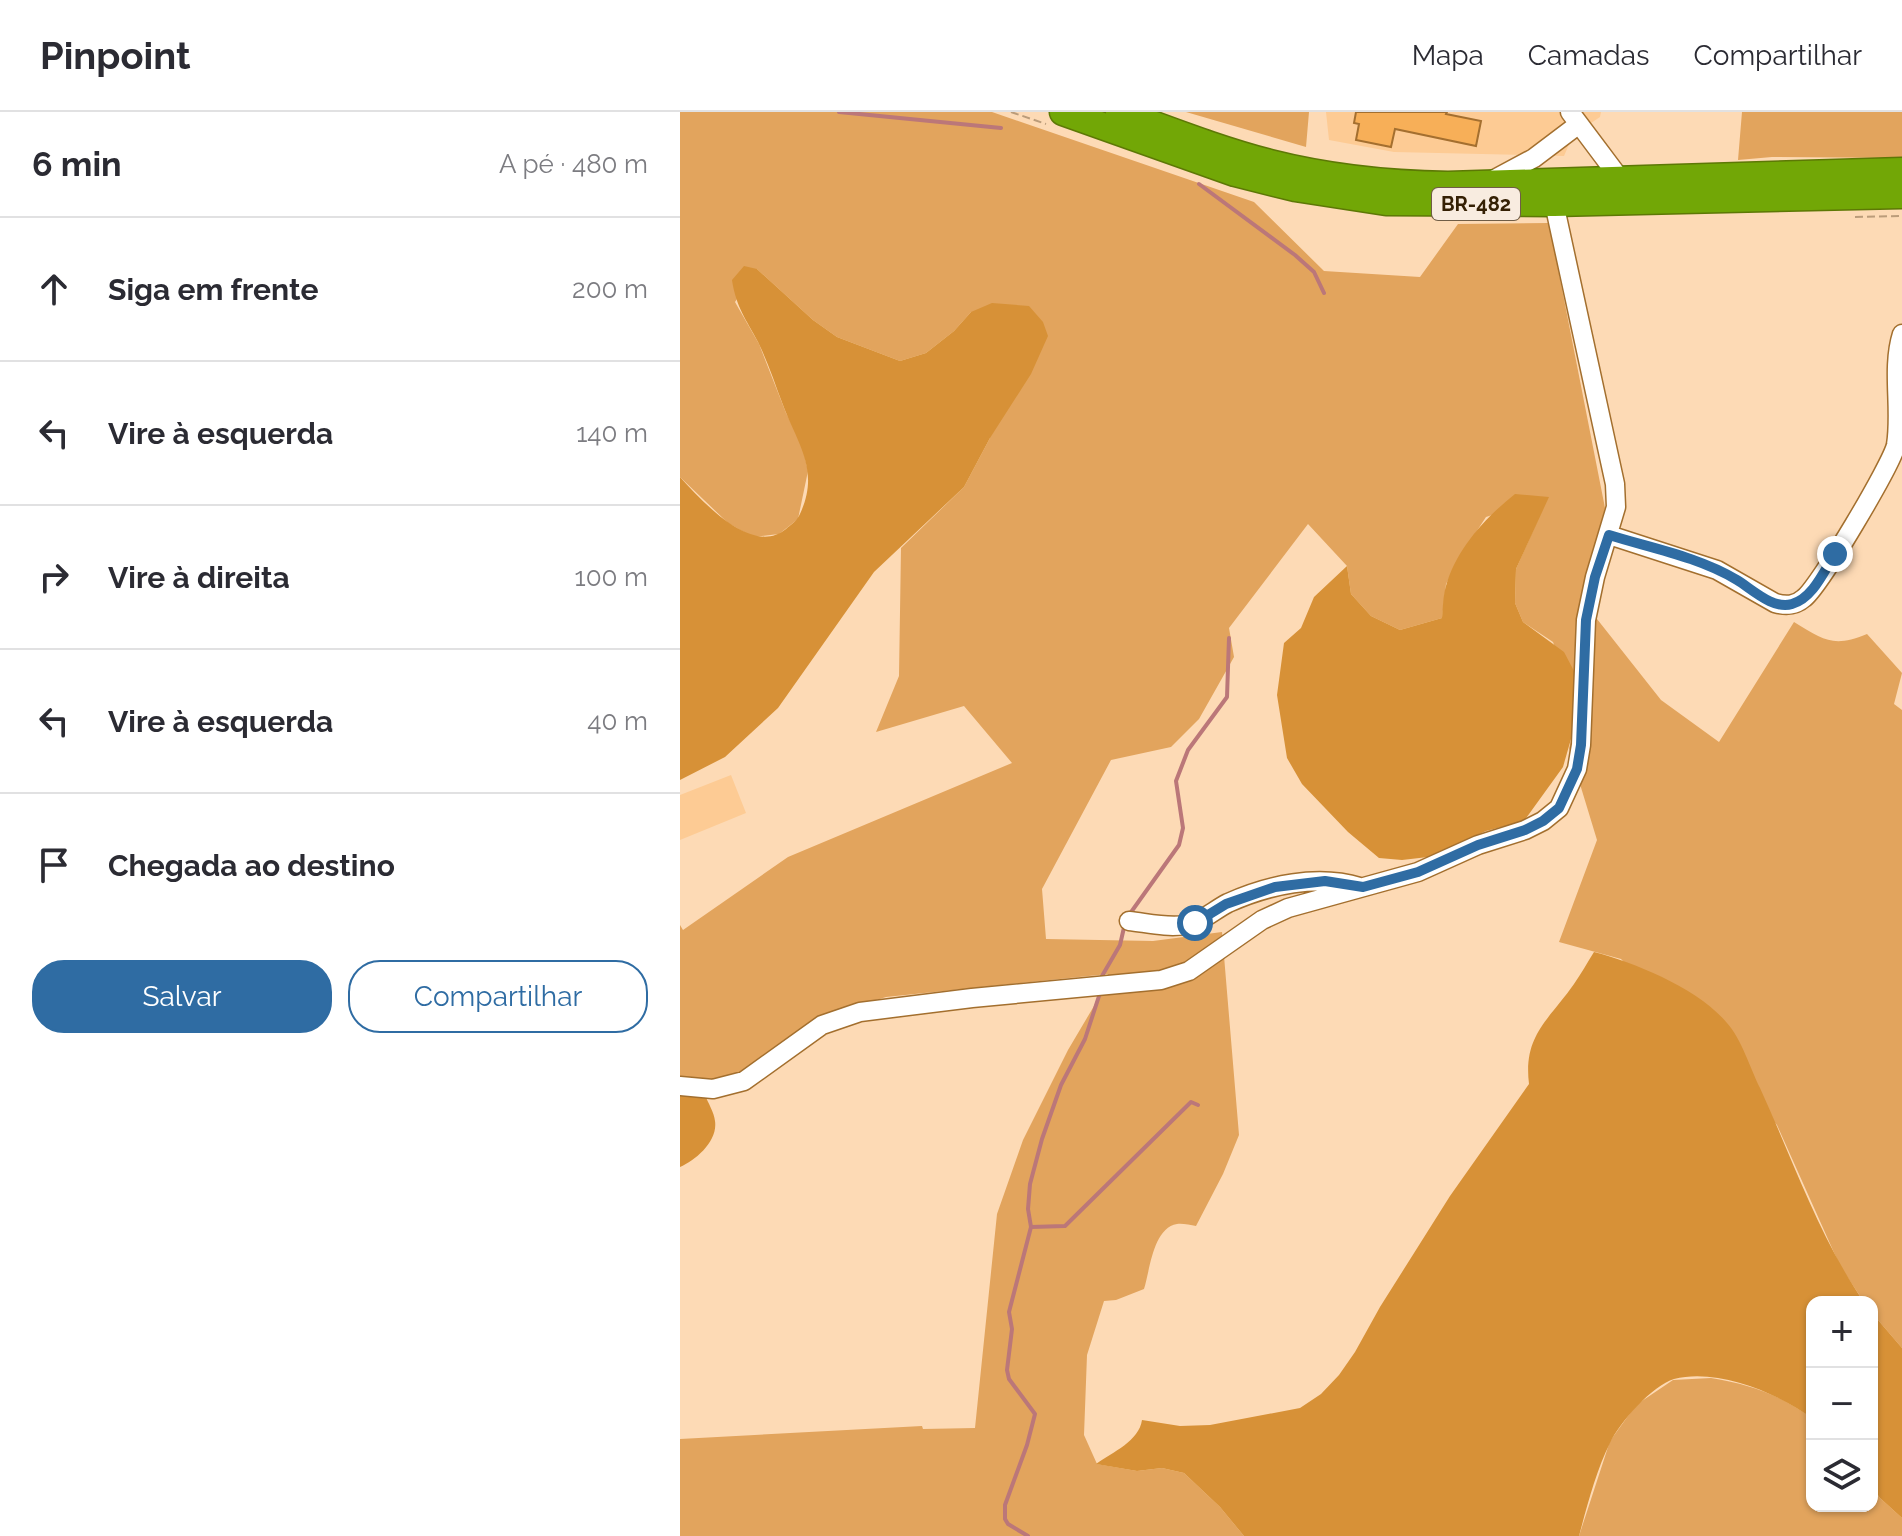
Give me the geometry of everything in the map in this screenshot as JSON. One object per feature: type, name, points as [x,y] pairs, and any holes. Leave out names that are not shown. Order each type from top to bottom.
[{"type":"highway","name":"BR-482","points":[[1063,112],[1235,173],[1310,191],[1417,203],[1902,195]]},
{"type":"highway","name":"BR-482","points":[[1119,112],[1240,155],[1314,173],[1388,183],[1485,184],[1902,171]]},
{"type":"street","points":[[1485,184],[1534,158],[1575,118],[1621,180]]},
{"type":"street","points":[[680,1086],[713,1089],[744,1081],[822,1025],[860,1012],[1161,980],[1189,971],[1235,936],[1288,908],[1418,872],[1478,845],[1525,830],[1559,808],[1577,769],[1581,745],[1586,620],[1616,507],[1615,484],[1554,203]]},
{"type":"street","points":[[1609,535],[1717,570],[1775,603],[1785,606],[1802,600],[1811,592],[1835,554],[1894,451],[1898,430],[1898,352],[1902,334]]},
{"type":"street","points":[[1129,921],[1195,923],[1242,898],[1275,887],[1301,883],[1325,881],[1363,887]]},
{"type":"shaded area","points":[[680,112],[992,112],[1254,202],[1324,271],[1420,277],[1458,224],[1549,223],[1605,508],[1582,600],[1661,700],[1719,742],[1794,622],[1829,640],[1845,641],[1867,634],[1902,673],[1894,704],[1902,710],[1902,1348],[1878,1320],[1878,1296],[1860,1296],[1840,1266],[1777,1125],[1621,959],[1559,942],[1597,840],[1569,748],[1579,711],[1553,642],[1523,622],[1515,603],[1516,569],[1548,497],[1486,517],[1446,584],[1442,618],[1400,630],[1371,616],[1351,594],[1347,566],[1308,524],[1229,628],[1234,657],[1199,719],[1171,747],[1111,760],[1042,889],[1046,939],[1153,941],[1222,932],[1239,1135],[1196,1226],[1179,1224],[1169,1227],[1158,1241],[1144,1289],[1116,1300],[1104,1301],[1087,1355],[1084,1435],[1097,1464],[1137,1471],[1162,1468],[1184,1473],[1220,1507],[1244,1536],[680,1536],[680,1439],[922,1426],[923,1429],[975,1428],[997,1214],[1023,1140],[1108,974],[886,997],[814,1019],[745,1072],[680,1094],[680,925],[683,930],[788,857],[1012,763],[964,706],[876,732],[899,676],[901,548],[964,487],[990,438],[971,312],[954,331],[926,353],[900,361],[837,337],[813,320],[757,269],[735,302],[759,344],[786,413],[802,444],[808,471],[798,519],[779,534],[753,537],[728,523],[680,477]]},
{"type":"shaded area","points":[[1186,112],[1309,112],[1306,147]]},
{"type":"shaded area","points":[[1326,112],[1601,112],[1600,117],[1573,135],[1564,156],[1394,152],[1329,140]]},
{"type":"shaded area","points":[[1742,112],[1902,112],[1902,158],[1772,157],[1738,160]]},
{"type":"shaded area","points":[[744,266],[757,269],[813,320],[837,337],[900,361],[926,353],[954,331],[971,312],[992,303],[1029,306],[1043,322],[1048,336],[1031,374],[990,438],[964,487],[874,572],[778,708],[725,757],[680,780],[680,477],[728,522],[758,536],[773,536],[795,522],[808,485],[808,472],[800,446],[765,357],[736,298],[732,280]]},
{"type":"shaded area","points":[[1515,494],[1549,497],[1516,569],[1515,603],[1523,622],[1564,652],[1574,671],[1579,711],[1563,767],[1524,821],[1486,831],[1428,857],[1402,860],[1379,858],[1348,832],[1302,784],[1287,758],[1277,695],[1284,643],[1301,628],[1314,597],[1347,566],[1351,594],[1371,616],[1400,630],[1442,618],[1445,590],[1457,559],[1483,523]]},
{"type":"shaded area","points":[[731,775],[746,813],[680,840],[680,795]]},
{"type":"shaded area","points":[[1594,952],[1629,963],[1684,988],[1700,999],[1727,1023],[1737,1038],[1820,1225],[1860,1296],[1806,1296],[1806,1414],[1765,1392],[1728,1380],[1691,1376],[1666,1383],[1638,1406],[1614,1435],[1596,1477],[1579,1536],[1244,1536],[1220,1507],[1184,1473],[1162,1468],[1137,1471],[1096,1464],[1131,1440],[1142,1420],[1180,1426],[1210,1425],[1300,1408],[1321,1394],[1355,1352],[1450,1196],[1529,1084],[1528,1067],[1534,1040]]},
{"type":"shaded area","points":[[680,1094],[705,1095],[715,1128],[705,1149],[680,1167]]},
{"type":"shaded area","points":[[1878,1320],[1902,1348],[1902,1518],[1880,1498]]},
{"type":"shaded area","points":[[1711,1378],[1739,1384],[1764,1392],[1806,1414],[1806,1512],[1878,1512],[1878,1495],[1902,1518],[1902,1536],[1579,1536],[1610,1441],[1636,1405],[1673,1380]]},
{"type":"building","points":[[1356,112],[1447,112],[1481,121],[1476,146],[1395,129],[1391,147],[1356,140],[1359,124],[1354,123]]},
{"type":"waterway","points":[[839,112],[1001,128]]},
{"type":"waterway","points":[[1199,184],[1295,255],[1314,272],[1324,293]]},
{"type":"waterway","points":[[1129,915],[1179,845],[1183,828],[1176,781],[1188,750],[1227,697],[1229,638]]},
{"type":"waterway","points":[[1102,976],[1120,945],[1125,923]]},
{"type":"waterway","points":[[1028,1536],[1005,1519],[1005,1505],[1035,1414],[1009,1379],[1007,1370],[1012,1329],[1009,1312],[1031,1227],[1028,1209],[1030,1184],[1042,1139],[1061,1085],[1085,1039],[1100,993]]},
{"type":"waterway","points":[[1031,1227],[1065,1226],[1191,1102],[1198,1105]]},
{"type":"route","points":[[1195,923],[1226,904],[1275,887],[1325,881],[1363,887],[1418,872],[1478,845],[1525,830],[1559,808],[1570,790],[1577,769],[1589,598],[1609,535],[1698,562],[1785,606],[1802,600],[1811,592],[1835,554]]}]
